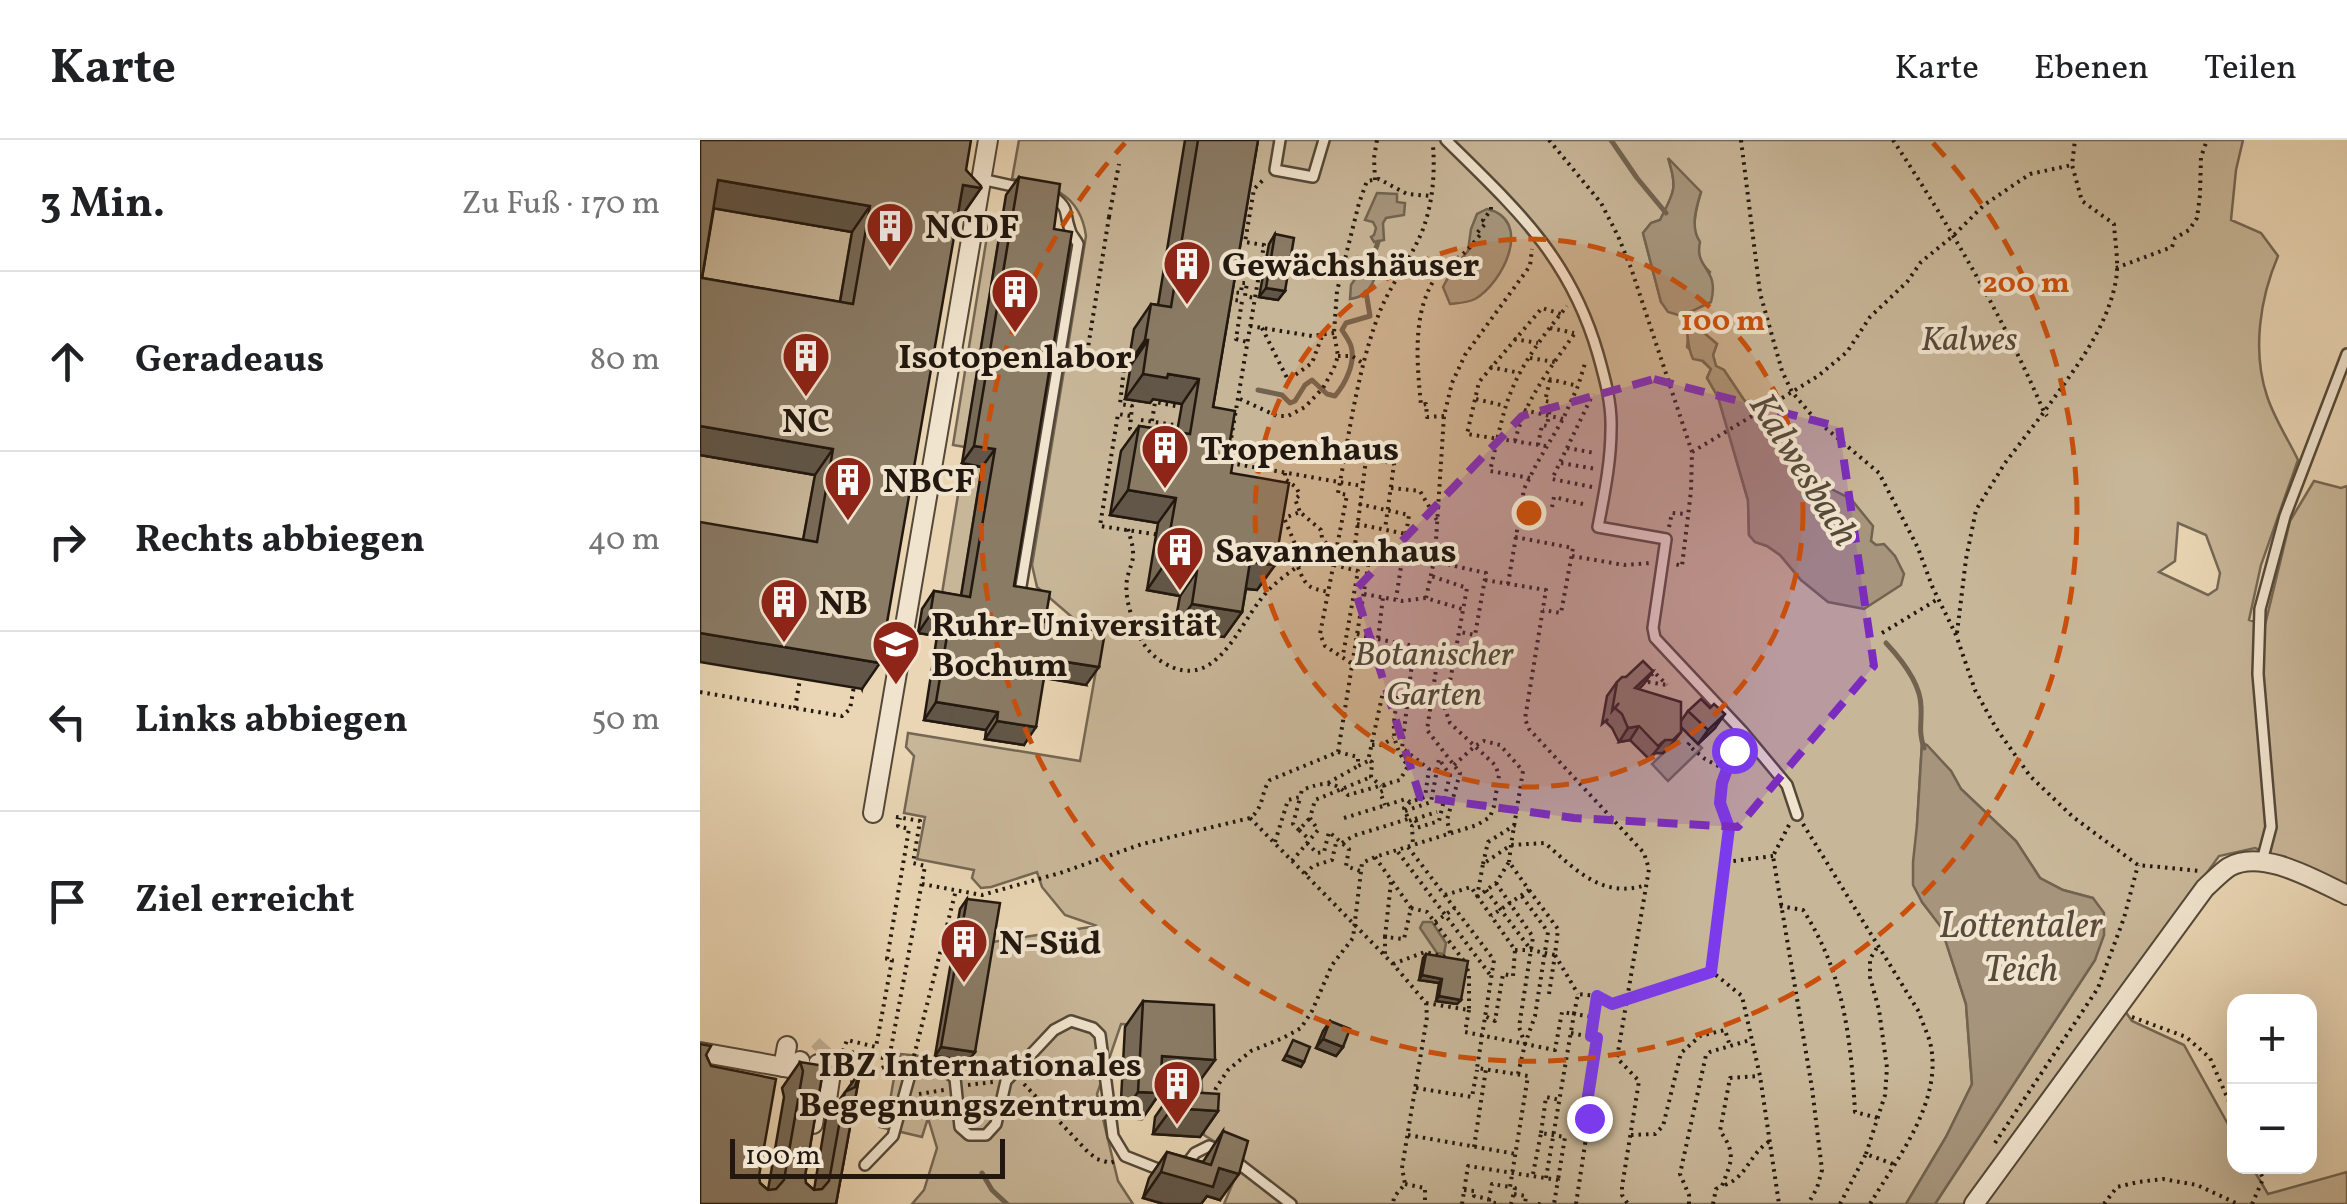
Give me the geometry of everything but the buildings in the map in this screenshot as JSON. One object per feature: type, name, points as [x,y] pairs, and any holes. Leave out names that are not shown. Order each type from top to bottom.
[{"type":"street","points":[[874,813],[988,140]]},
{"type":"street","points":[[1974,1204],[2205,888],[2220,873],[2239,862],[2262,860],[2347,895]]},
{"type":"street","points":[[787,1046],[798,1068]]},
{"type":"street","points":[[700,1052],[798,1068],[832,1066],[826,1106],[816,1104],[810,1138]]},
{"type":"lane","points":[[1280,140],[1275,170],[1313,177],[1324,140]]},
{"type":"lane","points":[[1446,140],[1534,230],[1558,261],[1576,294],[1607,384],[1612,425],[1610,463],[1598,528],[1666,539],[1653,628],[1655,638],[1787,785],[1796,815]]},
{"type":"lane","points":[[981,180],[1032,190]]},
{"type":"lane","points":[[1020,592],[1078,244],[1064,205],[1050,194]]},
{"type":"lane","points":[[2262,860],[2271,827],[2258,674],[2260,610],[2285,516],[2347,354]]},
{"type":"lane","points":[[864,1165],[893,1136],[911,1070],[940,1067],[955,1078],[960,1127],[970,1136],[986,1135],[996,1124],[1006,1082],[1054,1030],[1071,1021],[1093,1028],[1100,1035],[1113,1136],[1125,1156],[1160,1171],[1176,1171],[1195,1153],[1210,1146],[1224,1152],[1291,1204]]},
{"type":"path","points":[[1375,180],[1377,140]]},
{"type":"path","points":[[1352,663],[1326,646],[1320,634],[1347,495],[1338,493],[1364,364],[1378,316],[1423,228],[1431,196],[1433,140]]},
{"type":"path","points":[[1549,140],[1601,203],[1618,236],[1692,452],[1682,566]]},
{"type":"path","points":[[1741,140],[1760,293],[1782,371],[1792,392],[1815,419],[1879,473],[1918,548],[1975,690],[1996,728],[2030,776],[2073,817],[2138,865],[2220,873]]},
{"type":"path","points":[[1893,140],[1954,236],[2019,352],[2046,414]]},
{"type":"path","points":[[1956,636],[1976,510],[2005,463],[2046,414],[2086,353],[2104,320],[2117,277],[2114,224],[2082,201],[2072,165],[2074,140]]},
{"type":"path","points":[[2116,268],[2172,247],[2174,238],[2189,230],[2197,218],[2201,157],[2207,140]]},
{"type":"path","points":[[1119,164],[1084,359],[1124,368],[1120,404],[1132,406],[1130,429],[1137,430]]},
{"type":"path","points":[[1692,452],[1818,376],[1848,352],[1870,317],[1907,282],[1921,262],[1984,205],[2030,174],[2072,165]]},
{"type":"path","points":[[1228,477],[1264,246],[1245,242],[1254,188],[1275,170]]},
{"type":"path","points":[[1238,398],[1276,416],[1288,416],[1322,389],[1338,356],[1334,333],[1337,291],[1367,181],[1379,180],[1406,194],[1431,196]]},
{"type":"path","points":[[1444,416],[1426,417],[1426,404],[1421,405],[1418,340],[1428,294],[1439,273],[1480,235],[1477,233],[1486,223],[1483,220],[1492,210]]},
{"type":"path","points":[[1426,598],[1438,522],[1444,416],[1452,384],[1465,355],[1530,266],[1534,230]]},
{"type":"path","points":[[1222,308],[1224,291],[1241,294],[1242,283],[1247,284],[1245,296],[1255,298]]},
{"type":"path","points":[[1530,478],[1490,471],[1505,406],[1538,342],[1576,294]]},
{"type":"path","points":[[1228,299],[1242,301],[1236,339],[1247,342]]},
{"type":"path","points":[[1546,446],[1467,434],[1479,382],[1490,367],[1542,308],[1561,314]]},
{"type":"path","points":[[1514,441],[1524,410],[1587,317]]},
{"type":"path","points":[[1250,326],[1322,336],[1334,333]]},
{"type":"path","points":[[1262,328],[1288,380],[1312,363],[1322,336]]},
{"type":"path","points":[[1550,328],[1574,333]]},
{"type":"path","points":[[1508,584],[1524,490],[1578,386],[1593,337]]},
{"type":"path","points":[[1514,339],[1538,342]]},
{"type":"path","points":[[1338,356],[1352,356],[1364,364]]},
{"type":"path","points":[[1528,358],[1555,362]]},
{"type":"path","points":[[1490,367],[1520,374]]},
{"type":"path","points":[[1547,379],[1578,386]]},
{"type":"path","points":[[1538,445],[1552,402],[1546,401],[1547,379]]},
{"type":"path","points":[[1592,487],[1552,479],[1593,393]]},
{"type":"path","points":[[1474,399],[1505,406]]},
{"type":"path","points":[[1152,422],[1156,402],[1184,410]]},
{"type":"path","points":[[1588,404],[1600,406]]},
{"type":"path","points":[[1524,410],[1563,418]]},
{"type":"path","points":[[1130,416],[1118,414],[1100,526],[1174,537]]},
{"type":"path","points":[[1141,420],[1174,422],[1187,428]]},
{"type":"path","points":[[1170,437],[1174,422]]},
{"type":"path","points":[[1338,752],[1372,548],[1354,546],[1366,452],[1347,448]]},
{"type":"path","points":[[1567,448],[1600,454]]},
{"type":"path","points":[[1378,460],[1394,464],[1384,529]]},
{"type":"path","points":[[1230,463],[1362,486]]},
{"type":"path","points":[[1560,463],[1596,469]]},
{"type":"path","points":[[1285,472],[1285,478],[1300,495],[1295,500],[1300,512],[1321,530],[1335,557]]},
{"type":"path","points":[[1390,488],[1420,491],[1438,522]]},
{"type":"path","points":[[1552,507],[1554,498],[1588,505]]},
{"type":"path","points":[[1359,504],[1408,515],[1396,600]]},
{"type":"path","points":[[1277,505],[1305,584],[1328,592]]},
{"type":"path","points":[[1282,514],[1300,512]]},
{"type":"path","points":[[1672,513],[1688,514]]},
{"type":"path","points":[[1357,524],[1406,534]]},
{"type":"path","points":[[1128,529],[1133,551],[1126,589],[1136,632],[1156,658],[1184,671],[1216,660],[1230,646],[1261,598],[1314,554],[1335,557]]},
{"type":"path","points":[[1515,537],[1573,548],[1561,613],[1543,610]]},
{"type":"path","points":[[1434,556],[1450,565],[1486,573],[1475,635],[1460,632]]},
{"type":"path","points":[[1572,556],[1624,565],[1662,562]]},
{"type":"path","points":[[1370,558],[1402,564]]},
{"type":"path","points":[[1334,565],[1358,570],[1342,657]]},
{"type":"path","points":[[1212,1100],[1228,1070],[1250,1051],[1300,1028],[1312,1011],[1332,964],[1352,938],[1362,863],[1478,826],[1490,817],[1499,774],[1495,765],[1450,723],[1445,709],[1467,588],[1431,576]]},
{"type":"path","points":[[1485,580],[1546,590],[1526,719],[1529,729],[1644,853],[1649,869],[1617,1058],[1639,1081],[1622,1187],[1628,1204]]},
{"type":"path","points":[[1364,594],[1396,600],[1426,598],[1463,610]]},
{"type":"path","points":[[1378,639],[1383,597]]},
{"type":"path","points":[[1882,633],[1938,598]]},
{"type":"path","points":[[1356,634],[1414,646],[1402,748],[1429,769],[1426,798],[1404,808],[1408,819]]},
{"type":"path","points":[[1450,834],[1448,820],[1460,772],[1427,730],[1437,663],[1453,666]]},
{"type":"path","points":[[700,692],[842,716],[850,709],[856,674]]},
{"type":"path","points":[[795,708],[800,679]]},
{"type":"path","points":[[1640,687],[1646,681]]},
{"type":"path","points":[[1328,784],[1368,760],[1382,692],[1409,696]]},
{"type":"path","points":[[1360,871],[1346,866],[1350,848],[1329,832],[1324,852],[1317,852],[1294,824],[1302,790],[1321,783],[1335,784],[1348,796],[1400,780],[1408,766],[1396,750],[1393,738],[1398,695]]},
{"type":"path","points":[[1711,972],[1729,828],[1720,803],[1726,770],[1742,731]]},
{"type":"path","points":[[1694,737],[1688,745],[1726,770]]},
{"type":"path","points":[[1372,745],[1382,745],[1393,738]]},
{"type":"path","points":[[1454,765],[1484,741],[1500,745],[1524,772],[1509,862],[1496,883],[1478,897]]},
{"type":"path","points":[[922,884],[982,895],[1142,844],[1250,818],[1259,811],[1270,780],[1338,752],[1358,757],[1358,766]]},
{"type":"path","points":[[1405,811],[1431,802],[1439,758],[1450,775],[1439,821],[1413,829]]},
{"type":"path","points":[[1368,760],[1372,762],[1371,777]]},
{"type":"path","points":[[1371,777],[1385,790],[1380,792],[1385,805]]},
{"type":"path","points":[[1299,830],[1310,818],[1315,800],[1371,777]]},
{"type":"path","points":[[1432,796],[1445,794]]},
{"type":"path","points":[[1275,844],[1288,800],[1300,797]]},
{"type":"path","points":[[1344,818],[1406,799],[1410,802]]},
{"type":"path","points":[[1305,874],[1313,866],[1332,860],[1340,841],[1437,812]]},
{"type":"path","points":[[1808,1204],[1822,1170],[1774,856],[1796,815],[1918,1012],[1930,1042],[1931,1086],[1919,1119],[1870,1204]]},
{"type":"path","points":[[843,1050],[847,1040],[876,1046],[909,828],[898,826],[900,818],[920,822],[913,864],[925,866],[922,884],[889,1058],[876,1071]]},
{"type":"path","points":[[1250,818],[1393,964],[1426,1004],[1402,1168],[1405,1184]]},
{"type":"path","points":[[1292,861],[1318,830],[1310,818]]},
{"type":"path","points":[[1415,819],[1411,846],[1494,960],[1472,1097],[1416,1088]]},
{"type":"path","points":[[1478,897],[1488,842],[1515,825]]},
{"type":"path","points":[[1484,864],[1512,845],[1545,844],[1586,877],[1604,886],[1628,891],[1646,885]]},
{"type":"path","points":[[1396,850],[1491,976]]},
{"type":"path","points":[[1726,862],[1774,856]]},
{"type":"path","points":[[1374,857],[1411,908],[1428,912],[1464,961],[1469,973],[1466,1032],[1556,1050],[1562,1012],[1594,1017]]},
{"type":"path","points":[[1509,862],[1558,929],[1548,994]]},
{"type":"path","points":[[1994,1144],[2098,988],[2124,918],[2138,865]]},
{"type":"path","points":[[1384,955],[1392,880]]},
{"type":"path","points":[[1496,883],[1533,937],[1519,1027],[1525,1044]]},
{"type":"path","points":[[1445,895],[1470,887],[1515,950],[1512,976],[1503,974],[1496,1021],[1485,1016]]},
{"type":"path","points":[[911,1070],[956,890]]},
{"type":"path","points":[[1486,890],[1531,950]]},
{"type":"path","points":[[1491,916],[1529,890]]},
{"type":"path","points":[[1518,1074],[1535,1016],[1548,932],[1521,895]]},
{"type":"path","points":[[1780,906],[1803,910],[1818,934],[1846,1015],[1855,1112],[1878,1118]]},
{"type":"path","points":[[1386,937],[1404,939],[1411,908]]},
{"type":"path","points":[[1435,922],[1455,908]]},
{"type":"path","points":[[1840,1204],[1866,1154],[1885,1095],[1887,1068],[1880,1010],[1870,977],[1870,958],[1878,946]]},
{"type":"path","points":[[1515,950],[1555,955]]},
{"type":"path","points":[[1393,964],[1424,952],[1464,961]]},
{"type":"path","points":[[1546,1178],[1578,994],[1555,955]]},
{"type":"path","points":[[1578,994],[1597,996],[1612,1004],[1711,972]]},
{"type":"path","points":[[1711,972],[1742,996],[1760,1076],[1778,1204]]},
{"type":"path","points":[[1591,1036],[1597,996]]},
{"type":"path","points":[[1426,1004],[1469,1010]]},
{"type":"path","points":[[2117,1010],[2186,1037],[2210,1058],[2227,1098]]},
{"type":"path","points":[[1631,1135],[1655,1134],[1663,1126],[1681,1053],[1700,1036],[1726,1030],[1730,1046]]},
{"type":"path","points":[[1571,1033],[1597,1038],[1576,1204]]},
{"type":"path","points":[[1689,1204],[1690,1196],[1680,1174],[1706,1056],[1752,1039]]},
{"type":"path","points":[[851,1092],[856,1053],[889,1058]]},
{"type":"path","points":[[1477,1068],[1528,1076],[1510,1187]]},
{"type":"path","points":[[1474,1147],[1486,1069]]},
{"type":"path","points":[[1014,1074],[1088,1152],[1110,1164]]},
{"type":"path","points":[[1722,1186],[1732,1158],[1729,1143],[1720,1131],[1730,1078],[1760,1076]]},
{"type":"path","points":[[904,1096],[957,1088]]},
{"type":"path","points":[[1533,1176],[1546,1097],[1560,1100]]},
{"type":"path","points":[[1540,1133],[1565,1137],[1554,1204]]},
{"type":"path","points":[[1408,1135],[1516,1154]]},
{"type":"path","points":[[1712,1204],[1716,1189],[1738,1180],[1762,1146],[1770,1142]]},
{"type":"path","points":[[1866,1154],[1894,1164]]},
{"type":"path","points":[[1462,1204],[1468,1166],[1558,1180]]},
{"type":"path","points":[[2252,1204],[2263,1179],[2261,1174]]},
{"type":"path","points":[[2104,1204],[2117,1188],[2162,1180],[2197,1185],[2238,1204]]},
{"type":"path","points":[[1392,1204],[1405,1184]]},
{"type":"path","points":[[1405,1184],[1425,1188],[1425,1204]]},
{"type":"path","points":[[1501,1204],[1488,1202],[1492,1184],[1515,1188],[1511,1204]]},
{"type":"path","points":[[1464,1190],[1489,1199]]},
{"type":"path","points":[[1514,1194],[1526,1196],[1525,1204]]},
{"type":"highlighted area","points":[[1654,379],[1839,427],[1874,666],[1738,827],[1574,818],[1420,797],[1355,590],[1522,416]]},
{"type":"green space","points":[[1019,140],[2243,140],[2231,220],[2261,233],[2278,256],[2263,307],[2260,361],[2270,404],[2298,460],[2261,565],[2249,620],[2265,625],[2290,521],[2314,481],[2347,486],[2347,886],[2255,848],[2219,856],[2116,998],[2132,1021],[2184,1045],[2227,1122],[2227,1174],[2256,1174],[2268,1194],[2347,1172],[2347,1204],[1935,1204],[2095,960],[2093,898],[2063,890],[2040,878],[2016,841],[1961,789],[1951,771],[1922,743],[1917,825],[1922,902],[1941,926],[1966,1004],[1972,1084],[1906,1204],[1224,1204],[1243,1159],[1204,1135],[1196,1027],[1121,1024],[1097,1094],[1118,1181],[1133,1204],[912,1204],[924,1190],[937,1148],[928,1118],[922,1137],[880,1127],[901,1054],[970,1061],[992,942],[1097,926],[1065,915],[1042,887],[1037,872],[981,888],[972,878],[974,870],[917,859],[925,817],[904,813],[914,756],[906,747],[908,733],[1080,761],[1101,642],[1037,587],[1032,565],[1086,236],[1083,221],[1070,200],[1039,184],[1012,179]],"holes":[[[1669,161],[1701,192],[1695,245],[1710,272],[1688,313],[1717,344],[1713,355],[1716,366],[1724,370],[1744,400],[1803,465],[1827,487],[1851,499],[1876,545],[1801,580],[1780,555],[1749,535],[1748,501],[1718,397],[1707,378],[1711,369],[1687,347],[1684,319],[1661,302],[1643,233],[1651,223],[1660,220],[1671,198],[1674,185]],[[2178,523],[2206,535],[2220,573],[2217,589],[2208,595],[2159,572],[2175,561]]]},
{"type":"green space","points":[[700,206],[852,232],[835,330],[700,307]]},
{"type":"green space","points":[[990,218],[1002,220],[965,447],[953,445]]},
{"type":"green space","points":[[700,455],[815,475],[798,568],[700,551]]},
{"type":"green space","points":[[963,464],[982,467],[958,615],[939,612]]},
{"type":"water","points":[[1668,158],[1701,192],[1695,230],[1700,258],[1710,275],[1713,291],[1711,302],[1688,313],[1717,344],[1713,355],[1716,366],[1724,370],[1744,400],[1803,465],[1827,487],[1851,499],[1873,526],[1871,541],[1884,544],[1904,574],[1901,585],[1864,609],[1828,602],[1801,580],[1780,555],[1749,535],[1748,500],[1718,397],[1707,378],[1711,369],[1703,361],[1693,359],[1682,316],[1668,312],[1661,302],[1643,233],[1651,223],[1660,220],[1671,196],[1674,184]]},
{"type":"water","points":[[1377,193],[1397,194],[1397,202],[1405,203],[1404,215],[1386,218],[1384,240],[1374,242],[1371,237],[1376,228],[1373,222],[1365,220]]},
{"type":"water","points":[[1487,209],[1501,215],[1509,225],[1509,252],[1485,291],[1472,300],[1450,304],[1443,287],[1468,251],[1477,214]]},
{"type":"water","points":[[1371,252],[1378,257],[1375,278],[1368,290],[1350,299],[1351,285],[1359,273],[1354,261],[1357,257],[1365,261]]},
{"type":"water","points":[[1691,721],[1688,734],[1702,748],[1668,781],[1652,764]]},
{"type":"water","name":"Lottentaler Teich","points":[[1922,743],[1951,771],[1961,789],[2016,841],[2040,878],[2063,890],[2093,898],[2104,913],[2104,935],[2095,960],[1935,1204],[1906,1204],[1972,1084],[1966,1004],[1941,927],[1913,885]]},
{"type":"water","points":[[1423,922],[1432,922],[1446,943],[1444,954],[1437,953],[1420,928]]},
{"type":"waterway","name":"Kalwesbach","points":[[1611,140],[1666,213]]},
{"type":"waterway","points":[[1374,254],[1378,242]]},
{"type":"waterway","points":[[1258,390],[1282,395],[1290,403],[1312,380],[1335,396],[1352,359],[1351,346],[1342,330],[1346,323],[1370,316],[1366,292]]},
{"type":"waterway","name":"Kalwesbach","points":[[1886,643],[1918,689],[1924,748]]},
{"type":"waterway","points":[[982,1173],[1007,1204]]},
{"type":"tunnel","points":[[795,1067],[813,1058],[826,1044]]},
{"type":"place","name":"NCDF","points":[[890,268]]},
{"type":"place","name":"Gewächshäuser","points":[[1187,306]]},
{"type":"place","name":"Isotopenlabor","points":[[1015,334]]},
{"type":"place","name":"NC","points":[[806,398]]},
{"type":"place","name":"Tropenhaus","points":[[1165,490]]},
{"type":"place","name":"NBCF","points":[[848,522]]},
{"type":"place","name":"Savannenhaus","points":[[1180,592]]},
{"type":"place","name":"NB","points":[[784,644]]},
{"type":"place","name":"Ruhr-Universität Bochum","points":[[896,686]]},
{"type":"place","name":"N-Süd","points":[[964,984]]},
{"type":"place","name":"IBZ Internationales Begegnungszentrum","points":[[1177,1126]]},
{"type":"route","points":[[1589,1118],[1588,1096],[1597,1038],[1591,1036],[1597,996],[1612,1004],[1711,972],[1729,828],[1720,803],[1722,783],[1734,750]]},
{"type":"park label","name":"Kalwes","points":[[1969,338]]},
{"type":"park label","name":"Botanischer Garten","points":[[1434,673]]}]
